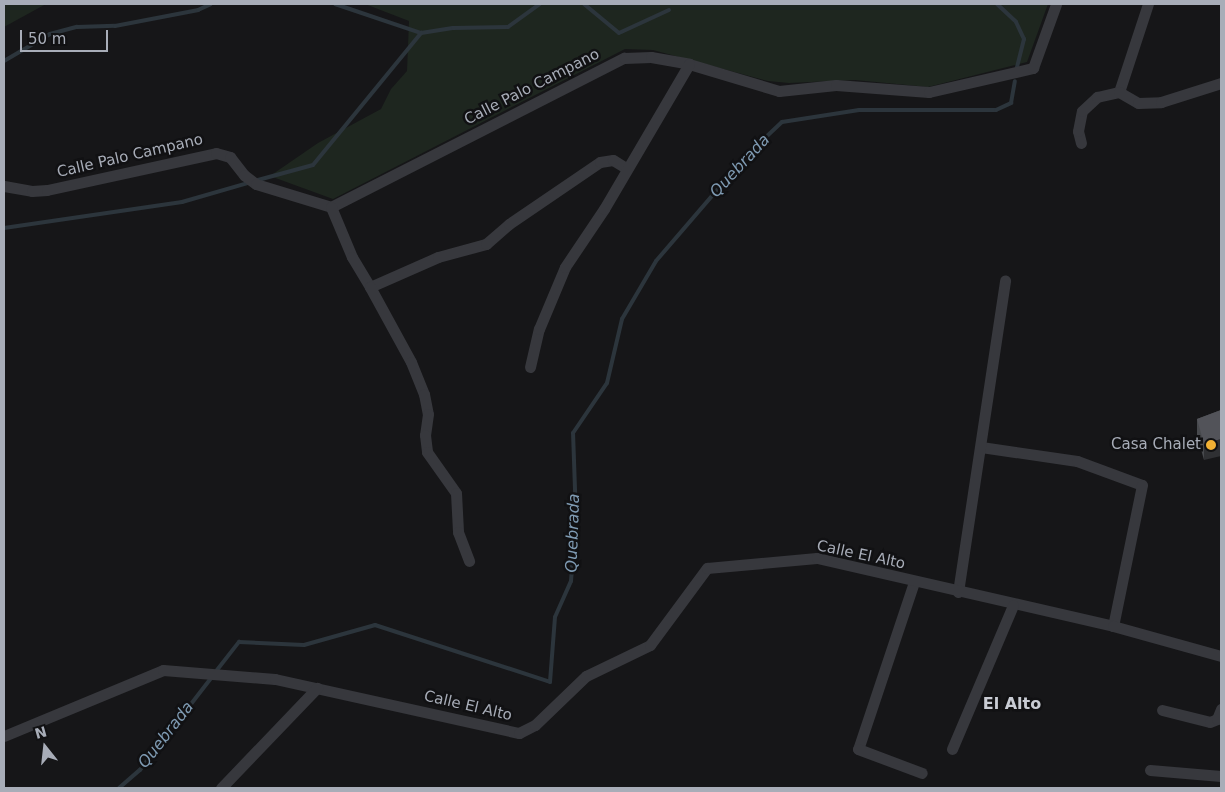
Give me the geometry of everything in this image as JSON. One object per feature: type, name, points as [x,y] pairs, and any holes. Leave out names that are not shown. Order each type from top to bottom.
[{"type":"street","name":"Calle Palo Campano","points":[[4,186],[32,191],[47,190],[216,153],[230,157],[244,175],[256,184],[332,207],[616,61],[642,56],[689,64],[779,91],[836,85],[929,92],[1033,68],[1056,4]]},
{"type":"street","points":[[1119,92],[1148,4]]},
{"type":"street","points":[[530,367],[539,329],[565,267],[689,64]]},
{"type":"street","points":[[1081,143],[1079,121],[1088,103],[1109,92],[1119,92],[1138,103],[1147,104],[1221,83]]},
{"type":"street","points":[[370,287],[438,257],[486,244],[509,224],[600,162],[613,160],[626,168]]},
{"type":"street","points":[[332,207],[352,257],[411,362],[424,394],[428,414],[425,435],[427,452],[456,493],[458,532],[469,561]]},
{"type":"street","points":[[958,592],[1005,281]]},
{"type":"street","points":[[981,447],[1077,461],[1142,485],[1113,626]]},
{"type":"street","name":"Calle El Alto","points":[[4,736],[163,670],[275,679],[519,733],[535,725],[586,676],[650,645],[707,568],[817,558],[1012,605],[1113,626],[1221,656]]},
{"type":"street","points":[[914,582],[858,749],[922,773]]},
{"type":"street","points":[[952,749],[1012,605]]},
{"type":"street","points":[[221,788],[318,688]]},
{"type":"street","points":[[1162,710],[1210,722],[1217,719],[1221,710]]},
{"type":"street","points":[[1150,770],[1221,776]]},
{"type":"shaded area","points":[[4,4],[46,4],[4,27]]},
{"type":"shaded area","points":[[365,4],[1048,4],[1027,62],[928,87],[855,80],[789,83],[768,81],[653,50],[625,49],[333,199],[270,176],[318,143],[381,109],[391,89],[407,71],[409,21]]},
{"type":"building","points":[[1221,410],[1221,439],[1204,444],[1197,419]]},
{"type":"waterway","points":[[4,61],[50,34],[77,27],[115,26],[198,10],[211,4]]},
{"type":"waterway","points":[[335,4],[421,33],[453,28],[508,27],[540,4]]},
{"type":"waterway","points":[[584,4],[619,33],[669,10]]},
{"type":"waterway","points":[[997,4],[1016,22],[1024,39],[1017,68]]},
{"type":"waterway","points":[[258,180],[313,165],[421,33]]},
{"type":"waterway","name":"Quebrada","points":[[217,670],[239,642],[304,645],[375,625],[550,682],[555,617],[571,581],[576,518],[573,433],[607,383],[622,319],[656,261],[748,154],[782,122],[859,110],[996,110],[1011,103],[1015,81]]},
{"type":"waterway","points":[[4,228],[182,202],[248,183]]},
{"type":"waterway","name":"Quebrada","points":[[119,788],[140,770],[211,678]]},
{"type":"place","name":"Casa Chalet","points":[[1211,445]]},
{"type":"district","name":"El Alto","points":[[1012,704]]}]
